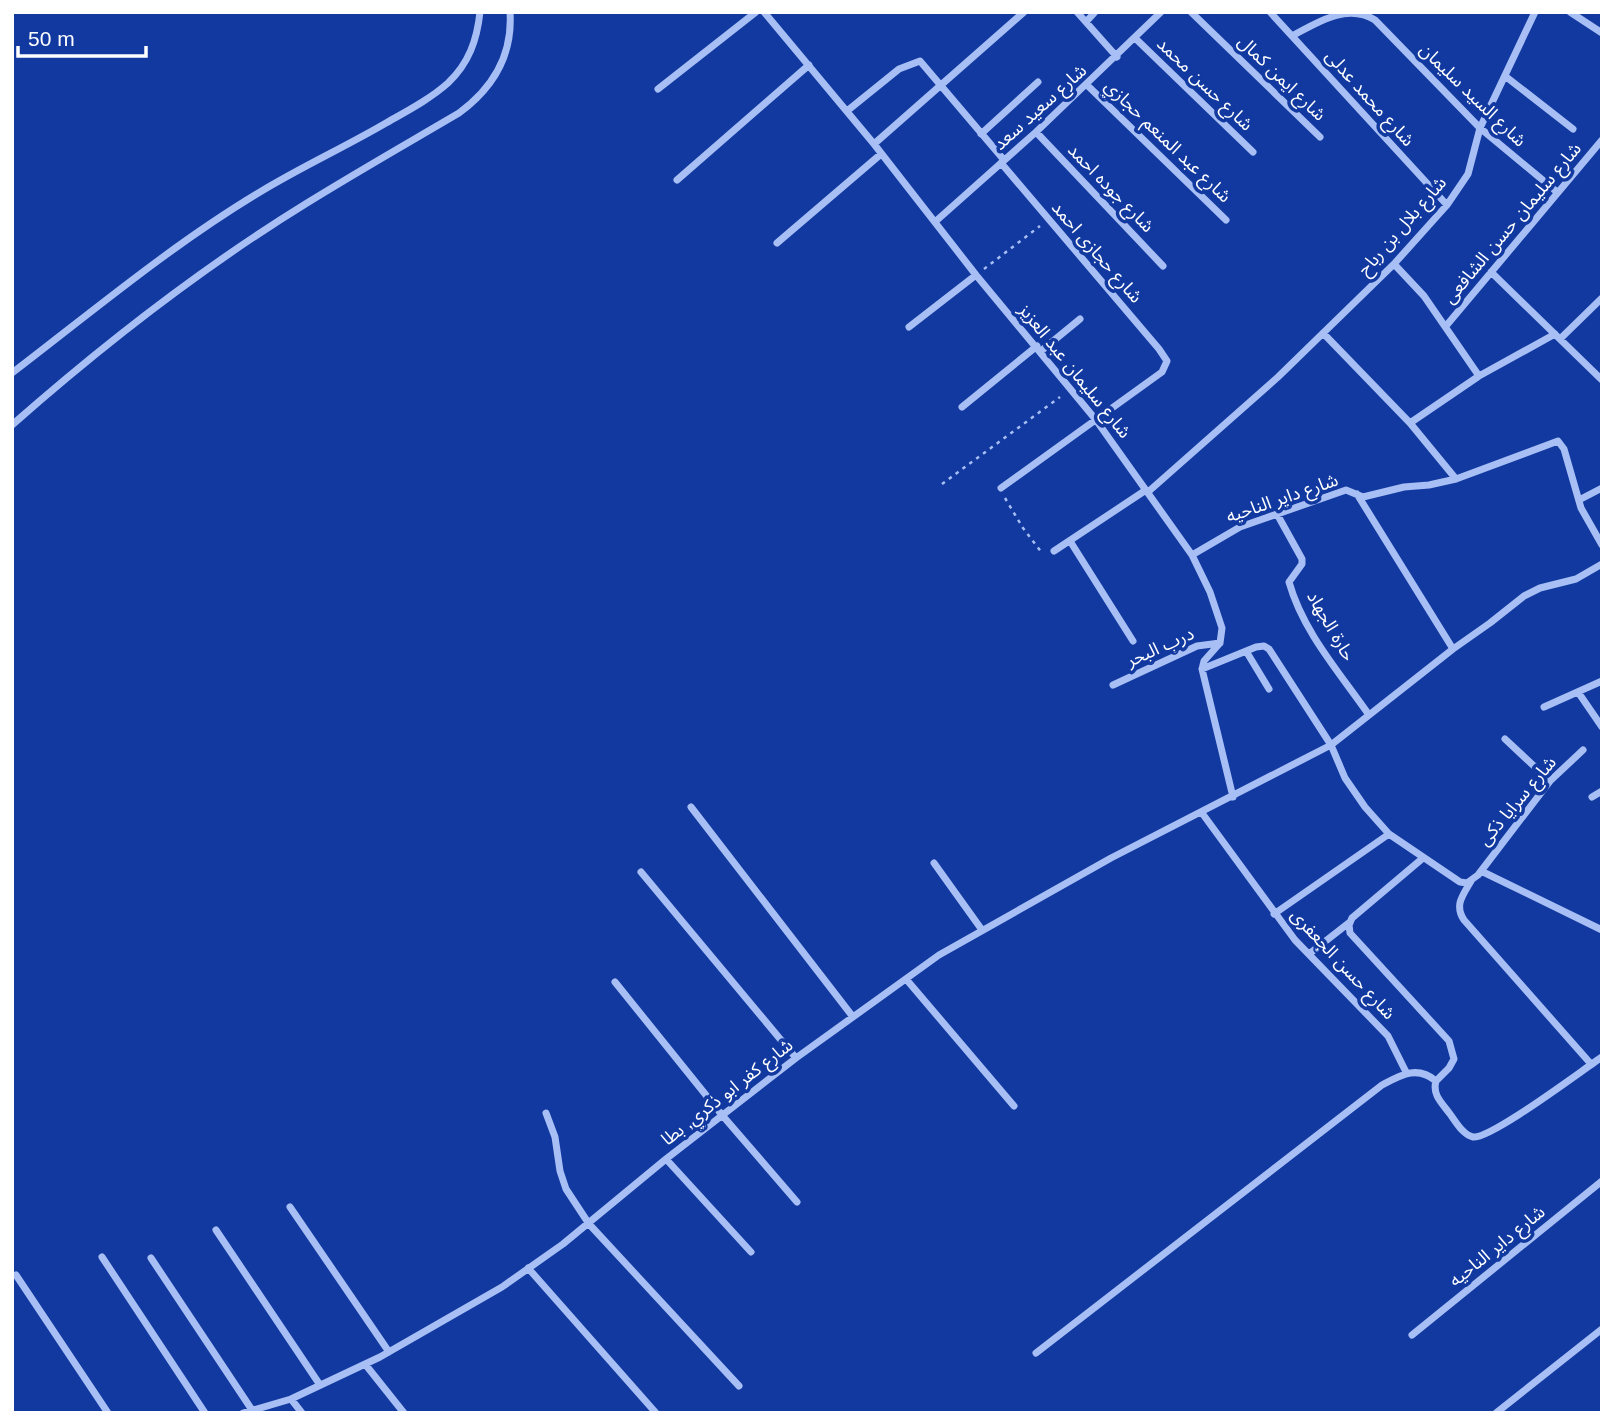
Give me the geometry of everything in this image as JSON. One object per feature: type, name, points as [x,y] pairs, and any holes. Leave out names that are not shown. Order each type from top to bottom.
[{"type":"street","points":[[12,373],[121,289],[228,213],[260,192],[435,94],[451,80],[468,58],[474,47],[480,12]]},
{"type":"street","points":[[12,425],[134,323],[246,244],[307,203],[459,113],[476,100],[494,80],[506,55],[510,38],[510,12]]},
{"type":"street","points":[[658,89],[756,12]]},
{"type":"street","points":[[874,144],[1024,12]]},
{"type":"street","points":[[1077,12],[1117,57]]},
{"type":"street","points":[[1086,22],[1095,12]]},
{"type":"street","name":"شارع سعيد سعد","points":[[936,221],[1087,85],[1161,12]]},
{"type":"street","name":"شارع ايمن كمال","points":[[1191,12],[1321,136]]},
{"type":"street","name":"شارع محمد عدلى","points":[[1270,12],[1447,205]]},
{"type":"street","name":"شارع بلال بن رباح","points":[[1054,551],[1147,491],[1278,377],[1394,264],[1447,205],[1471,167],[1480,128],[1535,12]]},
{"type":"street","points":[[1570,12],[1602,33]]},
{"type":"street","name":"شارع سليمان عبد العزيز","points":[[768,13],[936,221],[975,275],[1096,420],[1147,491],[1192,555],[1210,592],[1220,619],[1220,643]]},
{"type":"street","name":"شارع السيد سليمان","points":[[1293,36],[1323,19],[1338,15],[1352,13],[1376,20],[1480,128],[1557,192]]},
{"type":"street","name":"شارع حسن محمد","points":[[1136,39],[1253,152]]},
{"type":"street","name":"شارع حجازى احمد","points":[[847,111],[899,69],[920,61],[1167,361],[1162,372],[1096,420]]},
{"type":"street","points":[[677,180],[809,65]]},
{"type":"street","points":[[1505,76],[1573,128]]},
{"type":"street","points":[[981,134],[1038,82]]},
{"type":"street","name":"شارع عبد المنعم حجازي","points":[[1087,85],[1226,220]]},
{"type":"street","name":"شارع جوده احمد","points":[[1036,132],[1163,266]]},
{"type":"street","name":"شارع سليمان حسن الشافعى","points":[[1447,326],[1602,140]]},
{"type":"street","points":[[777,243],[881,154]]},
{"type":"street","points":[[1394,264],[1447,326],[1479,376]]},
{"type":"street","points":[[1491,272],[1601,379]]},
{"type":"street","points":[[909,327],[975,275]]},
{"type":"street","points":[[1410,423],[1479,376],[1557,336],[1602,298]]},
{"type":"street","points":[[962,407],[1080,319]]},
{"type":"street","points":[[1323,333],[1410,423],[1456,479]]},
{"type":"street","points":[[1001,488],[1096,420]]},
{"type":"street","name":"شارع داير الناحيه","points":[[1192,555],[1240,527],[1346,490],[1363,497],[1456,479],[1558,441],[1564,449],[1579,500],[1602,545]]},
{"type":"street","points":[[1579,500],[1602,488]]},
{"type":"street","points":[[1357,494],[1453,649]]},
{"type":"street","name":"حارة الجهاد","points":[[1277,514],[1302,559],[1302,564],[1289,582],[1300,610],[1319,645],[1369,715]]},
{"type":"street","points":[[1070,541],[1133,641]]},
{"type":"street","points":[[1220,643],[1202,669],[1233,797],[1331,745],[1524,596],[1540,588],[1576,579],[1602,564]]},
{"type":"street","name":"درب البحر","points":[[1113,685],[1196,646],[1220,643]]},
{"type":"street","points":[[1202,669],[1256,647],[1264,646],[1269,649],[1331,745],[1349,785],[1389,834],[1460,882],[1467,883],[1477,875],[1602,930]]},
{"type":"street","points":[[1246,651],[1269,689]]},
{"type":"street","points":[[1544,707],[1602,681]]},
{"type":"street","points":[[1578,692],[1602,727]]},
{"type":"street","points":[[1506,739],[1550,781]]},
{"type":"street","name":"شارع سرايا ذكى","points":[[1583,750],[1550,781],[1477,875],[1459,904],[1460,912],[1591,1064]]},
{"type":"street","points":[[1592,797],[1602,791]]},
{"type":"street","name":"شارع كفر ابو ذكري, بطا","points":[[243,1413],[291,1399],[365,1364],[502,1287],[589,1224],[666,1159],[796,1058],[939,955],[1111,858],[1233,797]]},
{"type":"street","points":[[691,807],[853,1017]]},
{"type":"street","name":"شارع حسن الجعفرى","points":[[1202,813],[1274,914],[1309,954],[1380,1025],[1406,1072]]},
{"type":"street","points":[[1274,914],[1389,834]]},
{"type":"street","points":[[1309,954],[1423,858]]},
{"type":"street","points":[[933,863],[982,930]]},
{"type":"street","points":[[642,872],[796,1058]]},
{"type":"street","points":[[1350,921],[1350,933],[1448,1041],[1454,1059],[1450,1068],[1436,1081],[1434,1088],[1467,1136],[1476,1138],[1485,1135],[1602,1057]]},
{"type":"street","points":[[906,979],[1014,1106]]},
{"type":"street","points":[[615,982],[722,1115],[797,1202]]},
{"type":"street","points":[[1036,1353],[1371,1094],[1406,1072],[1422,1072],[1436,1081]]},
{"type":"street","points":[[546,1113],[555,1137],[560,1171],[566,1189],[589,1224],[739,1385]]},
{"type":"street","points":[[666,1159],[751,1252]]},
{"type":"street","name":"شارع داير الناحيه","points":[[1412,1335],[1602,1181]]},
{"type":"street","points":[[290,1207],[389,1352]]},
{"type":"street","points":[[216,1230],[320,1385]]},
{"type":"street","points":[[102,1256],[205,1413]]},
{"type":"street","points":[[151,1258],[252,1410]]},
{"type":"street","points":[[528,1268],[656,1413]]},
{"type":"street","points":[[16,1275],[108,1413]]},
{"type":"street","points":[[1496,1413],[1602,1329]]},
{"type":"street","points":[[365,1364],[404,1413]]},
{"type":"street","points":[[291,1399],[302,1413]]},
{"type":"path","points":[[975,275],[1048,219]]},
{"type":"path","points":[[942,484],[1071,389]]},
{"type":"path","points":[[1001,488],[1039,551],[1045,554],[1054,551]]}]
